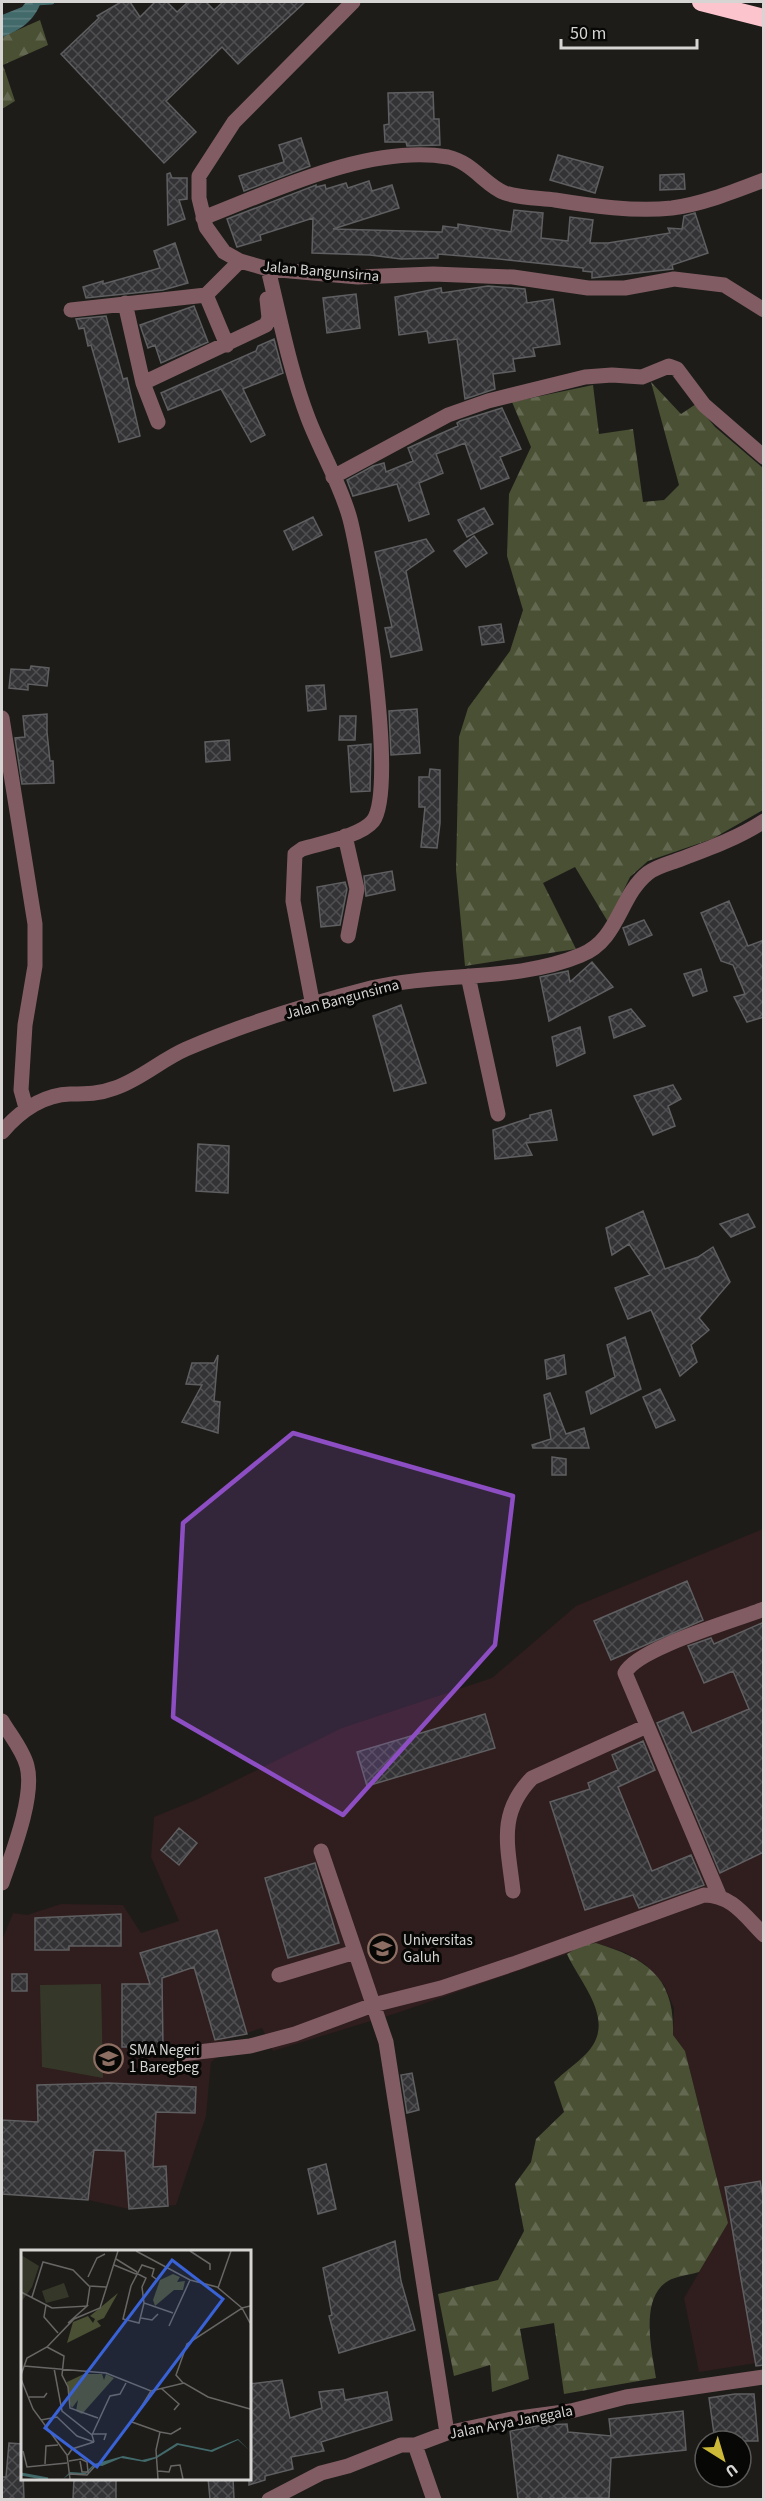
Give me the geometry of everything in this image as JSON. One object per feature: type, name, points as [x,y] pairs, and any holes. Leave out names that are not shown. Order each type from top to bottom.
[{"type":"highway","points":[[701,2],[764,18]]},
{"type":"street","name":"Jalan Bangunsirna","points":[[353,2],[234,122],[199,176],[203,218],[212,239],[224,252],[240,261],[263,267],[358,277],[433,274],[513,277],[588,288],[625,288],[674,279],[724,285],[764,310]]},
{"type":"street","points":[[203,218],[284,186],[364,161],[411,155],[450,158],[477,171],[503,192],[596,206],[672,208],[729,194],[764,180]]},
{"type":"street","points":[[71,310],[206,294],[240,261]]},
{"type":"street","points":[[143,382],[266,325],[269,318],[263,267]]},
{"type":"street","points":[[263,267],[307,416],[349,517],[361,569],[372,641],[382,770],[380,807],[374,820],[366,829],[302,849],[294,858],[293,901],[314,1006]]},
{"type":"street","points":[[206,294],[227,345]]},
{"type":"street","points":[[125,303],[143,382],[158,422]]},
{"type":"street","points":[[333,477],[448,415],[488,400],[585,377],[612,375],[642,377],[669,366],[677,369],[704,405],[764,457]]},
{"type":"street","points":[[2,718],[35,924],[35,966],[25,1025],[21,1090],[26,1108]]},
{"type":"street","name":"Jalan Bangunsirna","points":[[2,1132],[26,1108],[57,1095],[101,1093],[144,1075],[173,1055],[206,1041],[314,1006],[399,982],[468,976],[561,962],[583,954],[601,943],[612,930],[630,892],[651,871],[731,839],[764,820]]},
{"type":"street","points":[[345,836],[357,889],[348,936]]},
{"type":"street","points":[[468,976],[498,1113]]},
{"type":"street","points":[[719,1895],[625,1673],[629,1666],[648,1653],[764,1609]]},
{"type":"street","points":[[2,1721],[27,1767],[21,1823],[2,1883]]},
{"type":"street","points":[[513,1891],[506,1831],[510,1809],[520,1791],[532,1778],[647,1726]]},
{"type":"street","points":[[321,1851],[386,2042],[447,2433]]},
{"type":"street","points":[[181,2054],[250,2046],[273,2040],[373,2005],[441,1988],[637,1921],[704,1895],[719,1895],[728,1900],[764,1935]]},
{"type":"street","points":[[279,1975],[355,1952]]},
{"type":"street","name":"Jalan Arya Janggala","points":[[277,2497],[321,2473],[348,2466],[401,2445],[415,2445],[447,2433],[512,2419],[571,2411],[626,2397],[764,2377]]},
{"type":"street","points":[[415,2445],[434,2499]]},
{"type":"highlighted area","points":[[293,1433],[513,1496],[495,1645],[343,1815],[173,1717],[183,1523]]},
{"type":"shaded area","name":"Universitas Galuh","points":[[763,1529],[763,2362],[699,2372],[684,2298],[728,2223],[685,2051],[673,2035],[674,2008],[664,1985],[645,1964],[624,1952],[596,1943],[582,1945],[567,1954],[397,2013],[273,2051],[262,2028],[216,2043],[219,2056],[211,2062],[206,2116],[176,2205],[129,2209],[88,2200],[2,2194],[2,1940],[13,1913],[27,1915],[61,1904],[123,1905],[141,1933],[179,1921],[151,1857],[154,1817],[198,1799],[342,1728],[492,1678],[576,1606]]},
{"type":"green space","points":[[40,20],[48,45],[3,65],[15,101],[2,109],[2,37]]},
{"type":"green space","points":[[651,382],[681,414],[696,404],[715,427],[763,468],[763,810],[712,839],[648,861],[630,877],[608,922],[575,867],[543,883],[576,949],[465,966],[456,870],[459,737],[468,708],[510,651],[523,610],[507,556],[509,494],[531,447],[512,402],[593,385],[599,434],[633,429],[643,502],[664,500],[679,485]]},
{"type":"green space","points":[[596,1943],[630,1956],[643,1964],[663,1985],[669,1998],[673,2035],[685,2051],[728,2223],[699,2272],[668,2281],[659,2289],[653,2300],[650,2312],[650,2340],[656,2378],[564,2394],[554,2323],[520,2329],[529,2379],[492,2392],[490,2365],[454,2376],[438,2294],[498,2280],[524,2231],[515,2184],[531,2162],[536,2139],[564,2112],[554,2082],[586,2054],[595,2041],[598,2029],[598,2016],[594,2003],[567,1954],[581,1945]]},
{"type":"green space","points":[[101,1984],[103,2078],[42,2067],[40,1985]]},
{"type":"water","points":[[26,2],[41,2],[35,14],[26,24],[2,37],[2,15],[22,7]]},
{"type":"building","points":[[121,2],[130,2],[140,17],[155,2],[167,2],[177,12],[188,2],[206,2],[214,10],[223,2],[305,2],[238,64],[222,47],[166,101],[196,132],[164,163],[61,54],[99,18],[97,16]]},
{"type":"building","points":[[433,92],[434,119],[439,119],[440,145],[407,146],[406,142],[385,142],[384,125],[389,124],[388,93]]},
{"type":"building","points":[[301,138],[310,166],[244,191],[239,176],[284,162],[279,145]]},
{"type":"building","points":[[558,155],[603,167],[595,193],[550,180]]},
{"type":"building","points":[[170,173],[172,178],[187,178],[187,199],[179,200],[185,219],[168,225],[167,174]]},
{"type":"building","points":[[684,174],[685,189],[660,190],[660,175]]},
{"type":"building","points":[[369,181],[372,191],[392,185],[399,208],[333,229],[442,232],[443,226],[458,228],[458,224],[511,232],[514,210],[543,213],[541,238],[568,241],[570,217],[593,220],[590,243],[608,243],[670,233],[668,228],[682,229],[684,216],[695,213],[708,253],[672,265],[673,269],[592,278],[592,272],[583,271],[583,268],[499,259],[438,254],[438,258],[401,259],[370,255],[312,253],[313,218],[260,235],[261,240],[237,247],[227,219],[316,185],[316,187],[325,185],[326,189],[346,183],[348,188]]},
{"type":"building","points":[[175,243],[188,283],[163,290],[86,298],[83,287],[103,281],[103,284],[160,268],[154,251]]},
{"type":"building","points":[[488,286],[525,289],[527,303],[553,299],[560,344],[533,348],[535,356],[513,359],[515,371],[493,374],[495,389],[465,399],[457,339],[429,343],[427,331],[399,335],[395,297],[441,288],[442,293]]},
{"type":"building","points":[[356,294],[360,328],[327,333],[323,298]]},
{"type":"building","points":[[194,306],[208,342],[161,363],[155,345],[148,348],[140,325]]},
{"type":"building","points":[[106,316],[123,379],[127,378],[140,436],[119,442],[91,345],[88,346],[84,328],[79,329],[76,319]]},
{"type":"building","points":[[274,339],[283,373],[243,389],[265,435],[251,442],[221,389],[168,410],[161,393],[256,351],[258,346]]},
{"type":"building","points":[[502,408],[521,449],[500,457],[509,478],[481,489],[465,443],[436,454],[443,473],[419,483],[429,514],[409,521],[397,484],[353,496],[347,480],[373,466],[384,463],[386,472],[413,461],[408,448],[458,426],[457,423],[460,421]]},
{"type":"building","points":[[484,508],[493,524],[467,537],[458,520]]},
{"type":"building","points":[[313,517],[322,535],[293,550],[284,531]]},
{"type":"building","points":[[474,536],[487,553],[466,567],[454,551]]},
{"type":"building","points":[[426,539],[434,551],[406,571],[422,650],[391,657],[385,628],[392,627],[375,552]]},
{"type":"building","points":[[501,624],[504,642],[482,645],[479,627]]},
{"type":"building","points":[[31,666],[49,668],[47,686],[28,684],[28,690],[9,688],[11,669],[30,670]]},
{"type":"building","points":[[324,685],[326,709],[308,711],[306,686]]},
{"type":"building","points":[[417,709],[420,753],[391,755],[389,711]]},
{"type":"building","points":[[47,714],[47,732],[50,761],[53,761],[54,783],[22,784],[15,738],[25,737],[23,716]]},
{"type":"building","points":[[340,716],[356,716],[355,740],[339,740]]},
{"type":"building","points":[[229,740],[230,760],[206,762],[205,742]]},
{"type":"building","points":[[371,744],[370,791],[351,792],[348,746]]},
{"type":"building","points":[[430,769],[440,770],[440,823],[437,848],[421,847],[425,807],[419,807],[419,777],[429,777]]},
{"type":"building","points":[[392,871],[395,890],[366,896],[364,876]]},
{"type":"building","points":[[345,882],[347,889],[340,925],[321,927],[317,887]]},
{"type":"building","points":[[729,901],[748,946],[764,940],[764,1017],[747,1022],[734,997],[745,994],[733,965],[721,961],[701,913]]},
{"type":"building","points":[[644,920],[652,935],[629,945],[623,928]]},
{"type":"building","points":[[592,962],[613,987],[549,1021],[540,977],[568,971],[570,982]]},
{"type":"building","points":[[701,969],[707,991],[693,996],[684,974]]},
{"type":"building","points":[[401,1005],[426,1083],[394,1091],[373,1016]]},
{"type":"building","points":[[631,1009],[645,1026],[614,1038],[609,1017]]},
{"type":"building","points":[[580,1027],[585,1053],[557,1066],[552,1037]]},
{"type":"building","points":[[673,1085],[681,1099],[668,1106],[675,1126],[653,1135],[634,1096]]},
{"type":"building","points":[[551,1110],[557,1140],[526,1143],[532,1155],[495,1159],[493,1130],[530,1118],[530,1115]]},
{"type":"building","points":[[198,1144],[229,1146],[228,1193],[196,1191]]},
{"type":"building","points":[[643,1211],[665,1269],[698,1257],[713,1247],[730,1282],[699,1318],[709,1330],[691,1345],[697,1362],[680,1376],[651,1310],[628,1319],[615,1288],[650,1275],[629,1244],[612,1255],[606,1228]]},
{"type":"building","points":[[748,1214],[755,1227],[731,1237],[720,1224]]},
{"type":"building","points":[[625,1337],[641,1389],[591,1414],[586,1392],[615,1377],[607,1345]]},
{"type":"building","points":[[218,1355],[214,1401],[220,1402],[218,1433],[182,1422],[202,1385],[186,1384],[192,1363],[214,1363]]},
{"type":"building","points":[[564,1355],[566,1374],[547,1379],[545,1360]]},
{"type":"building","points":[[660,1389],[675,1420],[656,1428],[643,1397]]},
{"type":"building","points":[[550,1393],[566,1434],[584,1428],[589,1448],[533,1448],[532,1445],[551,1439],[544,1395]]},
{"type":"building","points":[[552,1457],[566,1459],[566,1475],[552,1475]]},
{"type":"building","points":[[687,1581],[703,1620],[611,1660],[594,1621]]},
{"type":"building","points":[[764,1622],[764,1852],[720,1873],[657,1723],[683,1712],[692,1733],[749,1709],[733,1671],[704,1683],[688,1646],[711,1638],[714,1644]]},
{"type":"building","points":[[485,1714],[495,1748],[367,1786],[357,1752]]},
{"type":"building","points":[[643,1741],[655,1770],[618,1787],[652,1871],[691,1855],[704,1885],[639,1908],[633,1895],[585,1910],[550,1802],[590,1789],[588,1783],[618,1770],[612,1755]]},
{"type":"building","points":[[179,1828],[197,1843],[179,1865],[161,1850]]},
{"type":"building","points":[[315,1863],[339,1943],[288,1958],[265,1878]]},
{"type":"building","points":[[121,1914],[121,1946],[69,1946],[69,1950],[35,1950],[35,1918]]},
{"type":"building","points":[[217,1930],[247,2034],[215,2040],[194,1967],[162,1978],[163,2047],[122,2047],[122,1984],[150,1984],[140,1953]]},
{"type":"building","points":[[12,1974],[27,1974],[27,1991],[12,1991]]},
{"type":"building","points":[[412,2073],[419,2110],[407,2113],[401,2075]]},
{"type":"building","points":[[108,2083],[196,2087],[195,2113],[156,2112],[153,2167],[166,2166],[168,2206],[129,2209],[125,2151],[94,2150],[88,2200],[2,2194],[2,2120],[38,2122],[37,2085]]},
{"type":"building","points":[[326,2164],[336,2209],[318,2214],[308,2169]]},
{"type":"building","points":[[760,2181],[764,2203],[764,2365],[756,2366],[725,2187]]},
{"type":"building","points":[[395,2241],[401,2281],[415,2330],[339,2353],[329,2316],[332,2315],[323,2268]]},
{"type":"building","points":[[282,2380],[290,2418],[322,2408],[319,2392],[343,2389],[345,2400],[387,2392],[392,2420],[321,2442],[324,2451],[291,2457],[293,2469],[265,2476],[265,2480],[249,2485],[250,2384]]},
{"type":"building","points":[[754,2394],[758,2441],[753,2441],[753,2429],[713,2429],[709,2398]]},
{"type":"building","points":[[683,2411],[686,2450],[611,2458],[609,2498],[518,2499],[510,2431],[543,2425],[567,2424],[568,2432],[611,2436],[609,2419]]},
{"type":"building","points":[[9,2443],[21,2444],[21,2480],[23,2480],[24,2499],[2,2499],[2,2477],[6,2477]]},
{"type":"building","points":[[74,2480],[116,2480],[116,2499],[73,2499]]},
{"type":"building","points":[[208,2480],[233,2480],[234,2499],[210,2499]]},
{"type":"waterway","points":[[35,3],[52,2]]},
{"type":"place","name":"Universitas Galuh","points":[[382,1949]]},
{"type":"place","name":"SMA Negeri 1 Baregbeg","points":[[108,2059]]}]
